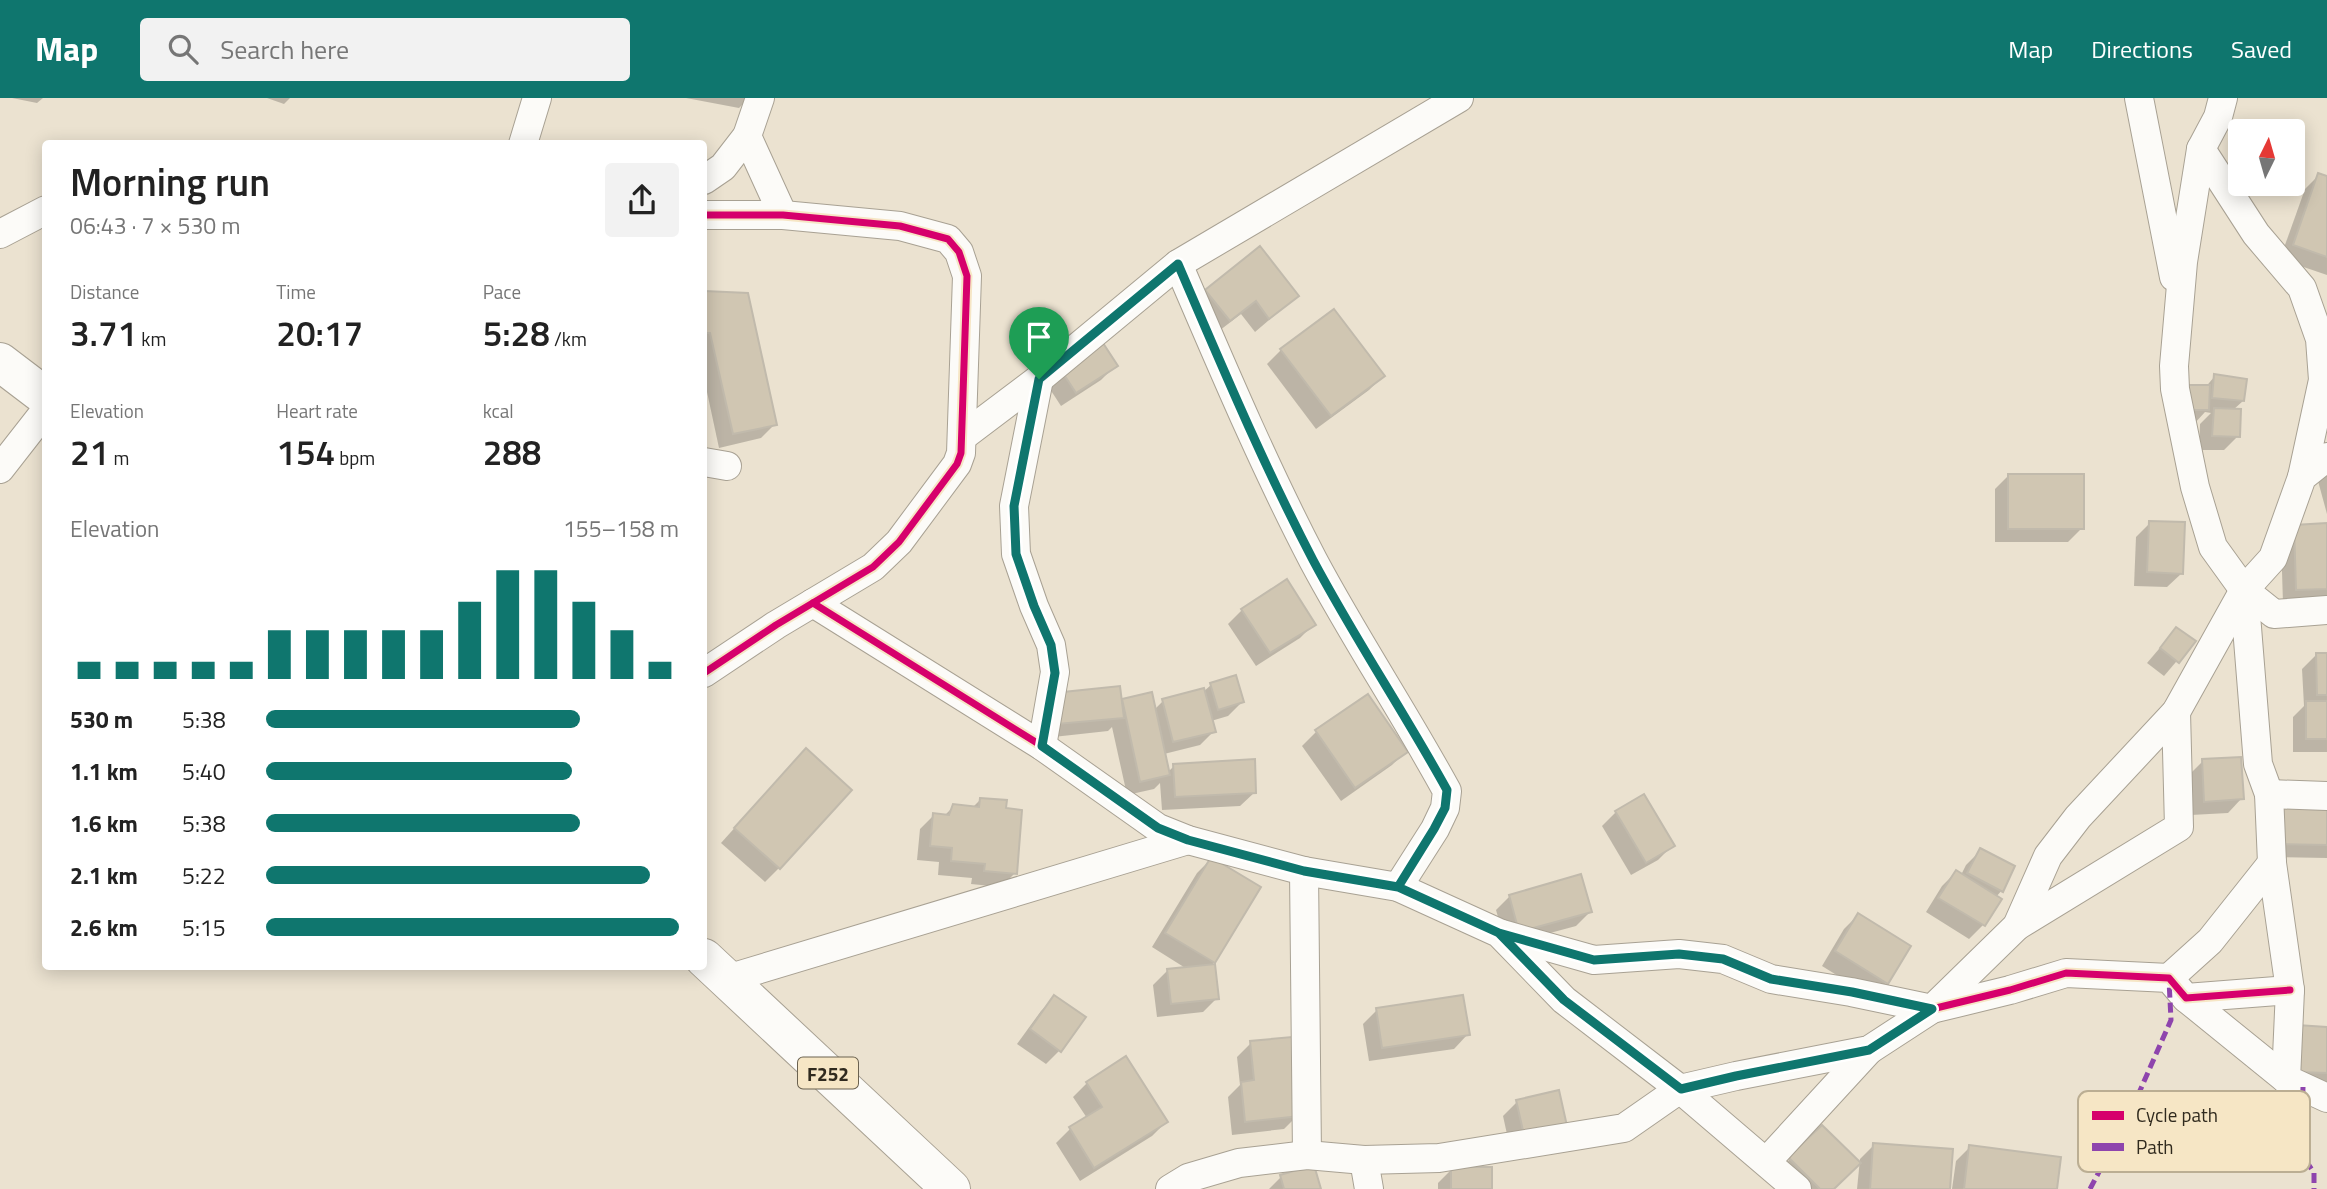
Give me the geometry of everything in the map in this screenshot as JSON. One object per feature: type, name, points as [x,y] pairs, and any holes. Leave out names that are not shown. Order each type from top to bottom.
[{"type":"main road","points":[[0,362],[42,394]]},
{"type":"main road","name":"F252","points":[[715,968],[951,1189]]},
{"type":"street","points":[[524,140],[537,98]]},
{"type":"street","points":[[707,178],[723,167],[747,136],[760,98]]},
{"type":"street","points":[[962,437],[1039,379],[1178,264],[1459,98]]},
{"type":"street","points":[[2139,98],[2179,302]]},
{"type":"street","points":[[2223,98],[2218,117],[2201,149],[2179,302],[2174,366],[2175,389],[2195,488],[2213,547],[2244,590],[2274,614],[2327,610]]},
{"type":"street","points":[[747,136],[783,215]]},
{"type":"street","points":[[2017,926],[2048,856],[2078,817],[2176,712],[2244,590],[2273,558],[2302,477],[2323,380],[2320,338],[2302,288],[2256,234],[2201,149]]},
{"type":"street","points":[[0,234],[42,211]]},
{"type":"street","points":[[707,215],[783,215],[900,226],[948,239],[959,252],[967,276],[962,437],[957,464],[899,542],[873,567],[707,671]]},
{"type":"street","points":[[1178,264],[1251,432],[1314,561],[1447,790],[1445,808],[1398,887]]},
{"type":"street","points":[[1039,379],[1014,506],[1016,554],[1051,645],[1055,673],[1042,746]]},
{"type":"street","points":[[0,469],[42,415]]},
{"type":"street","points":[[2302,477],[2327,457]]},
{"type":"street","points":[[2244,590],[2258,764],[2269,794],[2272,863],[2290,990],[2286,1079]]},
{"type":"street","points":[[813,603],[1042,746],[1158,828],[1188,840],[1304,871],[1398,887],[1499,933],[1594,960],[1679,954],[1723,959],[1771,979],[1932,1009],[2066,973],[2177,988],[2290,990]]},
{"type":"street","points":[[1767,1161],[1869,1050],[1932,1009],[2017,926],[2179,827],[2176,712]]},
{"type":"street","points":[[2269,794],[2327,796]]},
{"type":"street","points":[[715,968],[1188,840]]},
{"type":"street","points":[[2177,988],[2210,941],[2272,863]]},
{"type":"street","points":[[1304,871],[1307,1155]]},
{"type":"street","points":[[1499,933],[1564,1000],[1681,1089],[1797,1189]]},
{"type":"street","points":[[2177,988],[2286,1079],[2327,1098]]},
{"type":"street","points":[[1170,1189],[1188,1178],[1239,1163],[1307,1155],[1364,1160],[1439,1158],[1624,1128],[1681,1089],[1869,1050]]},
{"type":"street","points":[[1364,1160],[1369,1189]]},
{"type":"building","points":[[2318,173],[2327,176],[2327,257],[2293,245]]},
{"type":"building","points":[[1260,246],[1299,296],[1269,319],[1256,301],[1230,321],[1205,290]]},
{"type":"building","points":[[707,291],[748,293],[777,425],[733,434],[710,333],[707,333]]},
{"type":"building","points":[[1334,309],[1385,376],[1331,416],[1280,349]]},
{"type":"building","points":[[1101,340],[1118,366],[1076,393],[1059,367]]},
{"type":"building","points":[[2214,374],[2247,379],[2244,401],[2212,398]]},
{"type":"building","points":[[2188,385],[2210,385],[2209,410],[2188,410]]},
{"type":"building","points":[[2214,408],[2241,409],[2240,437],[2212,436]]},
{"type":"building","points":[[2008,474],[2084,474],[2084,529],[2008,529]]},
{"type":"building","points":[[2149,521],[2185,522],[2183,574],[2147,572]]},
{"type":"building","points":[[2327,523],[2327,589],[2296,590],[2294,525]]},
{"type":"building","points":[[1287,579],[1316,625],[1270,653],[1241,609]]},
{"type":"building","points":[[2176,627],[2196,641],[2179,663],[2160,648]]},
{"type":"building","points":[[2316,653],[2327,653],[2327,695],[2317,695]]},
{"type":"building","points":[[1236,675],[1244,702],[1218,710],[1210,683]]},
{"type":"building","points":[[1120,686],[1124,718],[1057,724],[1054,693]]},
{"type":"building","points":[[1204,688],[1216,732],[1173,742],[1162,699]]},
{"type":"building","points":[[1152,692],[1170,775],[1140,782],[1122,699]]},
{"type":"building","points":[[1368,694],[1408,752],[1355,788],[1315,730]]},
{"type":"building","points":[[2306,701],[2327,701],[2327,739],[2306,739]]},
{"type":"building","points":[[806,748],[852,790],[780,869],[734,828]]},
{"type":"building","points":[[2241,757],[2244,799],[2204,802],[2202,759]]},
{"type":"building","points":[[1255,759],[1256,793],[1175,797],[1173,764]]},
{"type":"building","points":[[1644,794],[1675,846],[1646,863],[1615,811]]},
{"type":"building","points":[[980,798],[1007,800],[1006,808],[1022,810],[1017,874],[984,871],[985,864],[951,861],[952,848],[930,846],[933,813],[949,815],[953,804],[979,807]]},
{"type":"building","points":[[2278,805],[2327,806],[2327,845],[2277,844]]},
{"type":"building","points":[[1980,848],[2015,866],[2003,892],[1967,873]]},
{"type":"building","points":[[1211,857],[1261,887],[1215,963],[1165,933]]},
{"type":"building","points":[[1956,870],[2002,899],[1985,926],[1938,898]]},
{"type":"building","points":[[1581,874],[1592,912],[1519,932],[1509,895]]},
{"type":"building","points":[[1858,913],[1911,946],[1888,984],[1835,951]]},
{"type":"building","points":[[1215,964],[1219,999],[1171,1004],[1167,969]]},
{"type":"building","points":[[1054,995],[1086,1017],[1061,1052],[1030,1029]]},
{"type":"building","points":[[1463,995],[1470,1035],[1382,1048],[1376,1008]]},
{"type":"building","points":[[2297,1025],[2327,1027],[2327,1073],[2295,1072]]},
{"type":"building","points":[[1292,1037],[1300,1116],[1245,1122],[1241,1082],[1254,1080],[1250,1041]]},
{"type":"building","points":[[1126,1056],[1168,1122],[1094,1168],[1069,1127],[1102,1107],[1086,1082]]},
{"type":"building","points":[[1559,1090],[1567,1126],[1524,1135],[1516,1100]]},
{"type":"building","points":[[1822,1125],[1861,1163],[1834,1189],[1820,1189],[1788,1157]]},
{"type":"building","points":[[1873,1143],[1953,1149],[1950,1189],[1870,1189]]},
{"type":"building","points":[[1969,1145],[2061,1157],[2057,1189],[1964,1189]]},
{"type":"building","points":[[1314,1165],[1321,1189],[1284,1189],[1280,1175]]},
{"type":"building","points":[[1451,1167],[1492,1167],[1492,1189],[1451,1189]]},
{"type":"marked path","points":[[2140,1091],[2171,1020],[2169,980]]},
{"type":"marked path","points":[[2303,1087],[2303,1091]]},
{"type":"marked path","points":[[2310,1167],[2314,1173],[2314,1189]]},
{"type":"marked path","points":[[2090,1189],[2099,1172]]},
{"type":"cycle path","points":[[707,215],[783,215],[900,226],[948,239],[959,252],[967,276],[961,453],[957,464],[899,542],[873,567],[776,625],[707,671]]},
{"type":"cycle path","points":[[813,603],[1042,746],[1158,828],[1188,840],[1304,871],[1398,887],[1499,933],[1564,1000],[1680,1089],[1869,1050],[1932,1009],[2066,973],[2169,978],[2186,998],[2290,990]]},
{"type":"route","points":[[1039,379],[1014,506],[1016,554],[1051,645],[1055,673],[1042,746],[1158,828],[1188,840],[1304,871],[1398,887],[1499,933],[1564,1000],[1681,1089],[1869,1050],[1932,1009],[1771,979],[1723,959],[1679,954],[1594,960],[1499,933],[1449,910],[1398,887],[1445,808],[1447,790],[1314,561],[1251,432],[1178,264],[1039,379]]}]
